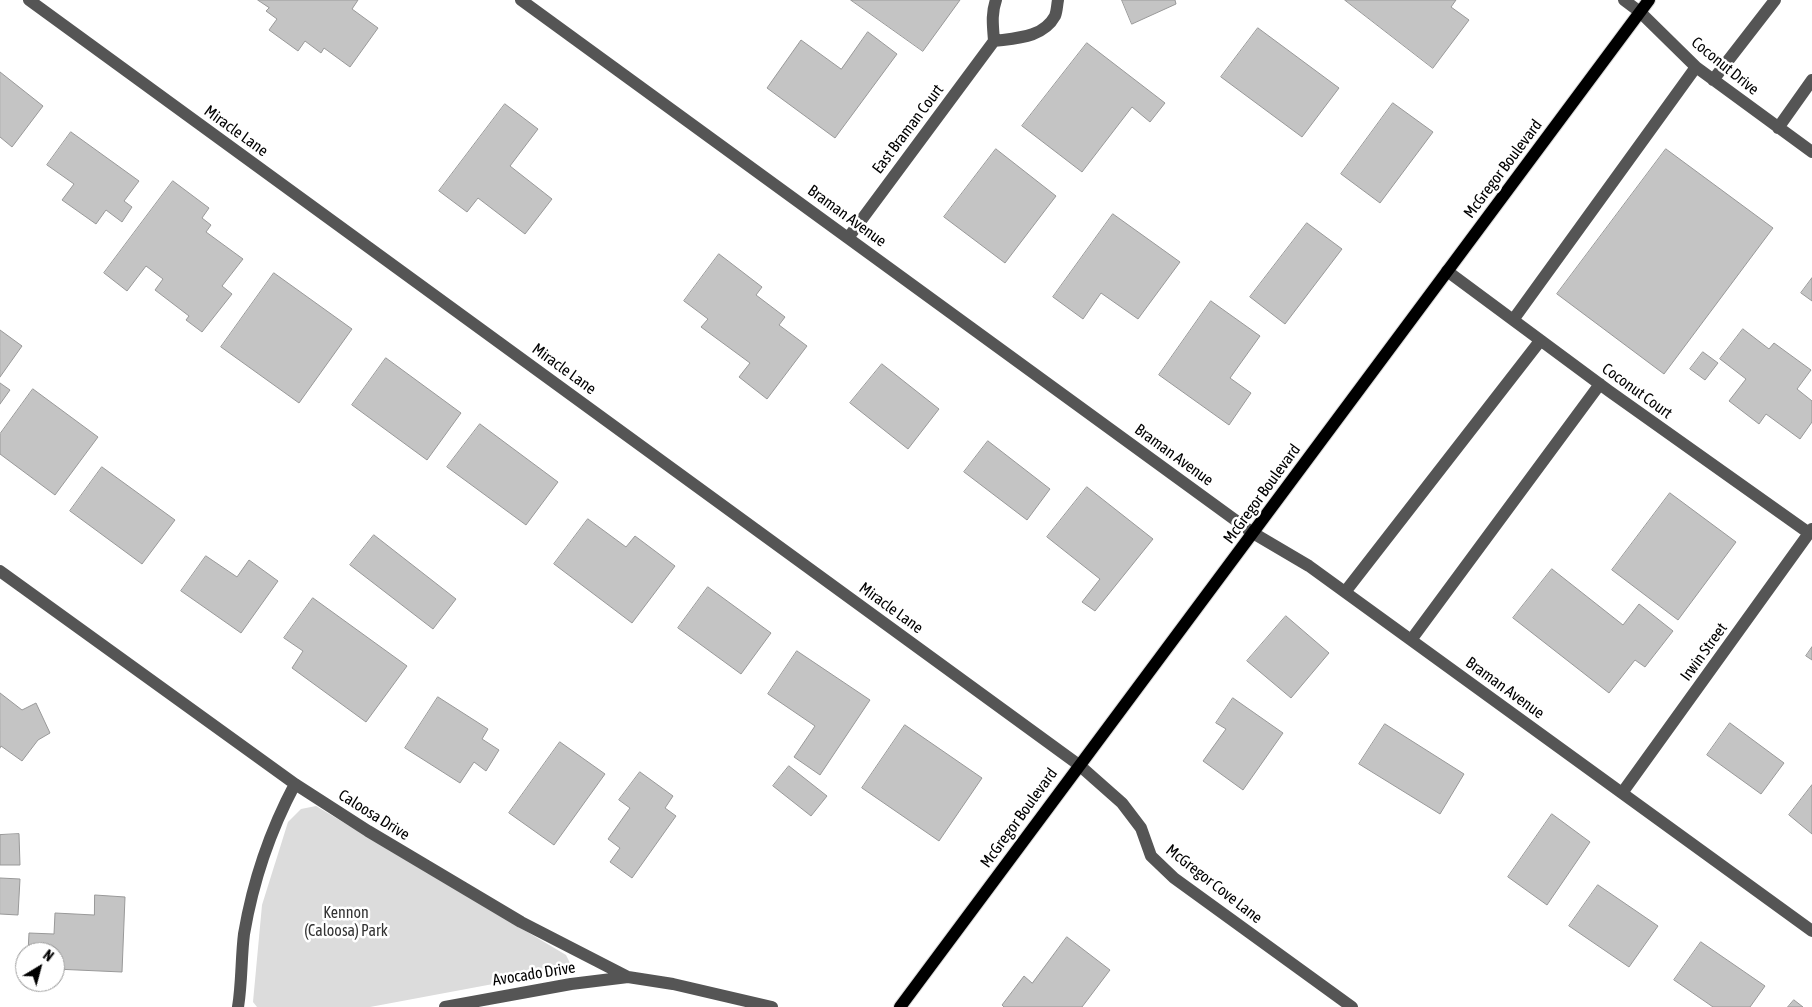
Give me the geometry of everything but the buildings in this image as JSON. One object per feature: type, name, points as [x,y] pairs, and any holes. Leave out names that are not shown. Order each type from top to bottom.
[{"type":"main road","name":"McGregor Boulevard","points":[[900,1007],[1649,0]]},
{"type":"street","name":"Miracle Lane","points":[[29,0],[1079,765]]},
{"type":"street","name":"Braman Avenue","points":[[521,0],[538,5],[848,238],[1253,533],[1309,566],[1812,931]]},
{"type":"street","points":[[996,0],[992,21],[994,40],[1021,37],[1040,32],[1055,16],[1058,0]]},
{"type":"street","name":"Coconut Drive","points":[[1624,0],[1640,12],[1696,67],[1812,152]]},
{"type":"street","points":[[1713,80],[1775,0]]},
{"type":"street","name":"East Braman Court","points":[[848,238],[994,40]]},
{"type":"street","points":[[1512,320],[1696,67]]},
{"type":"street","points":[[1778,128],[1812,80]]},
{"type":"street","name":"Coconut Court","points":[[1447,271],[1600,384],[1811,531]]},
{"type":"street","points":[[1345,592],[1540,341]]},
{"type":"street","points":[[1411,640],[1600,384]]},
{"type":"street","name":"Irwin Street","points":[[1622,793],[1811,531]]},
{"type":"street","name":"Caloosa Drive","points":[[0,571],[295,784],[368,831],[521,922],[628,977],[673,984],[772,1007]]},
{"type":"street","name":"McGregor Cove Lane","points":[[1079,765],[1122,803],[1141,828],[1151,856],[1174,878],[1352,1007]]},
{"type":"street","points":[[238,1007],[244,933],[254,887],[268,841],[280,812],[295,784]]},
{"type":"street","name":"Avocado Drive","points":[[445,1007],[570,984],[628,977]]},
{"type":"green space","name":"Kennon (Caloosa) Park","points":[[316,806],[566,955],[570,963],[568,970],[370,1007],[257,1007],[253,1002],[262,905],[288,822],[301,809]]}]
